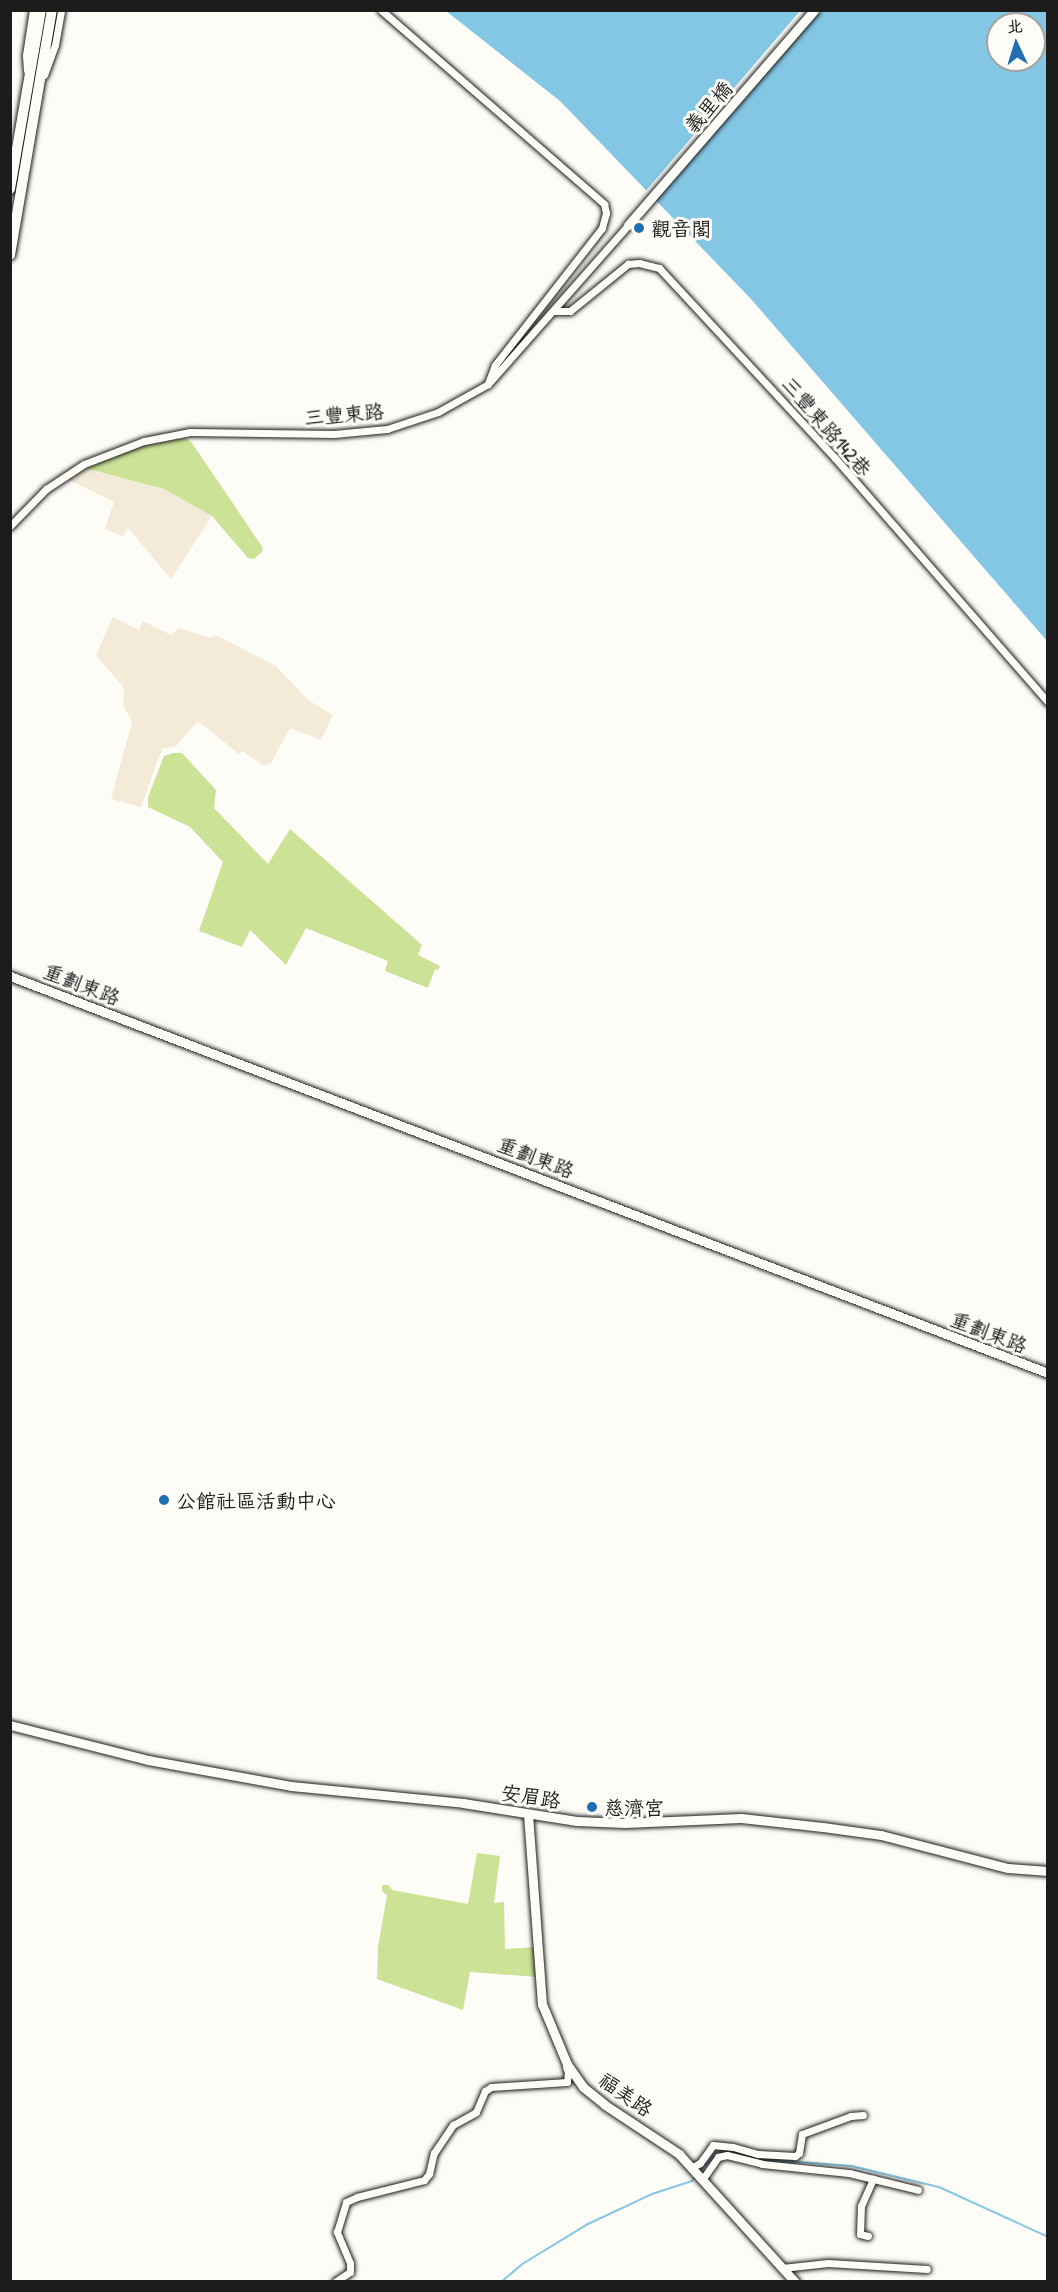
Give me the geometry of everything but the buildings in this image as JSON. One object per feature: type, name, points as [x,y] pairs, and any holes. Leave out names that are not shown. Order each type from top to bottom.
[{"type":"main road","points":[[10,255],[34,83],[41,10]]},
{"type":"main road","points":[[10,189],[52,10]]},
{"type":"street","points":[[33,10],[26,55],[34,83]]},
{"type":"street","points":[[34,83],[51,63],[61,10]]},
{"type":"street","points":[[381,10],[604,204],[606,213],[602,228],[495,365],[488,384]]},
{"type":"street","name":"義里橋","points":[[628,225],[814,10]]},
{"type":"street","name":"三豐東路","points":[[10,526],[46,489],[84,464],[144,441],[190,432],[334,434],[387,429],[438,412],[488,384],[628,225]]},
{"type":"street","name":"三豐東路142巷","points":[[554,311],[570,311],[628,264],[639,263],[659,268],[828,450],[1047,702]]},
{"type":"street","name":"重劃東路","points":[[10,976],[1047,1373]]},
{"type":"street","name":"安眉路","points":[[10,1725],[148,1760],[239,1778],[341,1793],[463,1803],[577,1821],[625,1823],[741,1818],[811,1825],[881,1835],[1008,1868],[1047,1871]]},
{"type":"street","name":"福美路","points":[[528,1814],[542,2004],[565,2061],[583,2087],[605,2105],[664,2142],[691,2168],[795,2282]]},
{"type":"street","points":[[336,2282],[350,2272],[350,2263],[337,2232],[346,2202],[357,2197],[424,2180],[429,2174],[434,2153],[453,2125],[476,2112],[485,2091],[491,2087],[567,2082],[568,2072],[565,2061]]},
{"type":"street","points":[[691,2168],[700,2163],[713,2145],[733,2147],[758,2154],[795,2156],[799,2153],[802,2134],[851,2116],[863,2115]]},
{"type":"street","points":[[702,2180],[718,2157],[727,2155],[762,2164],[792,2166],[873,2179],[918,2190]]},
{"type":"street","points":[[868,2236],[860,2234],[861,2206],[873,2179]]},
{"type":"street","points":[[782,2268],[828,2263],[927,2269]]},
{"type":"shaded area","points":[[85,468],[164,489],[212,516],[171,579],[128,528],[123,537],[105,529],[114,502],[67,479]]},
{"type":"shaded area","points":[[113,617],[139,630],[143,621],[171,635],[179,628],[210,638],[216,635],[276,666],[308,700],[333,715],[321,740],[290,728],[271,763],[264,766],[242,751],[239,754],[198,721],[176,746],[162,749],[141,807],[111,799],[132,722],[123,705],[124,688],[96,655]]},
{"type":"green space","points":[[187,439],[192,443],[263,548],[254,559],[248,558],[212,516],[164,489],[85,468],[137,447]]},
{"type":"green space","points":[[182,753],[216,790],[214,808],[268,864],[290,829],[422,945],[418,955],[440,966],[438,970],[435,969],[428,988],[385,971],[388,961],[306,928],[286,965],[250,930],[242,947],[199,931],[223,862],[190,827],[148,807],[148,797],[164,756]]},
{"type":"green space","points":[[477,1853],[500,1856],[494,1903],[504,1902],[505,1949],[537,1947],[538,1977],[470,1972],[463,2010],[377,1979],[378,1947],[387,1895],[382,1891],[382,1885],[389,1885],[392,1890],[468,1904]]},
{"type":"water","points":[[446,11],[1047,11],[1047,641],[751,299],[560,101]]},
{"type":"pier","points":[[800,11],[814,11],[651,201],[644,193]]},
{"type":"waterway","points":[[699,2172],[717,2152],[731,2151],[762,2159],[852,2166],[939,2187],[1048,2237]]},
{"type":"waterway","points":[[501,2282],[524,2263],[588,2224],[652,2194],[692,2181],[695,2176]]},
{"type":"place","name":"觀音閣","points":[[639,228]]},
{"type":"place","name":"公館社區活動中心","points":[[164,1500]]},
{"type":"place","name":"慈濟宮","points":[[592,1807]]}]
